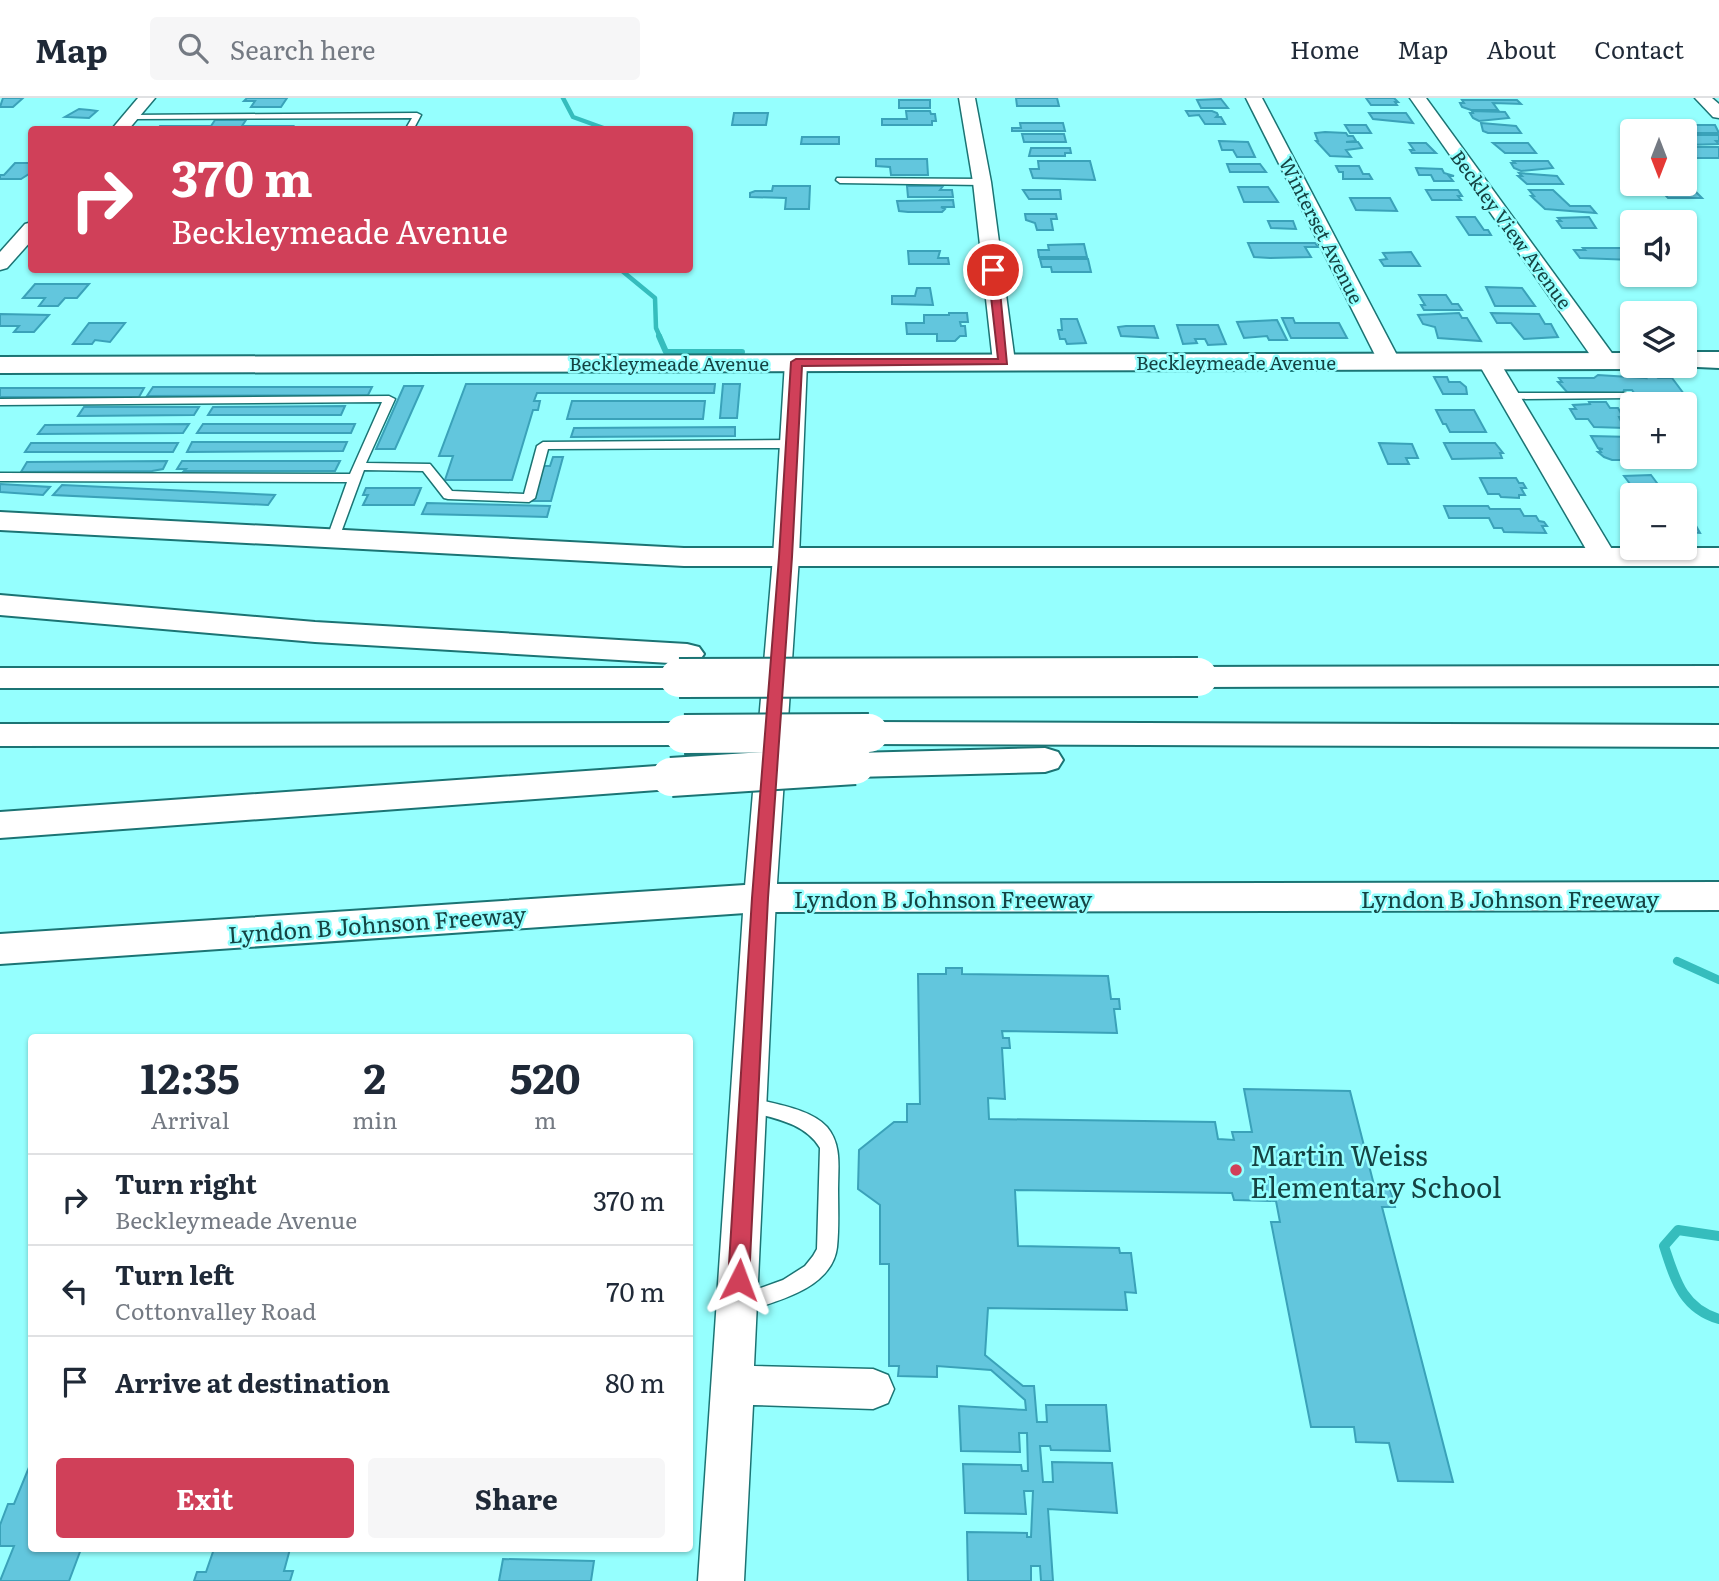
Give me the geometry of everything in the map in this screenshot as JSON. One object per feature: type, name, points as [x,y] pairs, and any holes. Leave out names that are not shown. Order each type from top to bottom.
[{"type":"main road","name":"Beckleymeade Avenue","points":[[0,365],[1620,360]]},
{"type":"main road","points":[[1697,360],[1719,360]]},
{"type":"main road","points":[[0,521],[684,557],[1719,558]]},
{"type":"main road","points":[[0,605],[683,666]]},
{"type":"main road","points":[[0,678],[683,666],[1198,677],[1719,676]]},
{"type":"main road","points":[[0,672],[95,678]]},
{"type":"main road","points":[[0,735],[684,734],[1013,760],[1204,758],[1622,736],[1719,736]]},
{"type":"main road","points":[[0,754],[546,735]]},
{"type":"main road","points":[[0,825],[671,777],[862,749]]},
{"type":"main road","name":"Lyndon B Johnson Freeway","points":[[0,949],[760,898],[1719,896]]},
{"type":"street","points":[[125,123],[147,98]]},
{"type":"street","points":[[967,98],[982,182],[1004,362]]},
{"type":"street","name":"Winterset Avenue","points":[[1254,98],[1389,361]]},
{"type":"street","name":"Beckley View Avenue","points":[[1418,98],[1620,360]]},
{"type":"street","points":[[1703,98],[1719,113]]},
{"type":"street","points":[[0,264],[28,232]]},
{"type":"street","points":[[1488,361],[1603,556]]},
{"type":"street","points":[[721,1581],[760,898],[786,557],[796,362]]},
{"type":"street","points":[[732,1385],[873,1389]]},
{"type":"lane","points":[[125,123],[334,120],[417,115],[411,126]]},
{"type":"lane","points":[[840,180],[982,182]]},
{"type":"lane","points":[[1509,396],[1620,396]]},
{"type":"lane","points":[[0,402],[389,399],[332,538]]},
{"type":"lane","points":[[0,477],[357,472],[426,467],[448,495],[529,498],[543,446],[792,444]]},
{"type":"lane","points":[[737,1305],[802,1282],[822,1264],[827,1250],[829,1148],[820,1132],[806,1121],[748,1104]]},
{"type":"building","points":[[3,98],[23,98],[13,107],[0,107]]},
{"type":"building","points":[[247,98],[287,98],[281,107],[251,107],[255,101],[244,101]]},
{"type":"building","points":[[1016,98],[1057,98],[1059,106],[1017,106]]},
{"type":"building","points":[[1366,98],[1394,98],[1398,102],[1395,102],[1397,105],[1371,105]]},
{"type":"building","points":[[1221,99],[1228,108],[1201,108],[1197,100]]},
{"type":"building","points":[[899,100],[930,100],[930,108],[899,108]]},
{"type":"building","points":[[1462,100],[1517,100],[1521,104],[1493,103],[1498,110],[1471,110],[1462,107]]},
{"type":"building","points":[[79,109],[97,111],[89,118],[65,117]]},
{"type":"building","points":[[906,111],[930,111],[935,114],[936,121],[932,121],[932,125],[882,125],[882,119],[907,119]]},
{"type":"building","points":[[1186,111],[1212,111],[1217,113],[1216,117],[1221,117],[1225,124],[1205,124],[1199,115],[1189,116]]},
{"type":"building","points":[[1472,111],[1505,112],[1509,118],[1479,121],[1473,118],[1470,113],[1473,113]]},
{"type":"building","points":[[734,113],[768,113],[766,125],[732,125]]},
{"type":"building","points":[[1369,113],[1406,113],[1413,123],[1373,119]]},
{"type":"building","points":[[215,120],[246,120],[242,126],[211,126]]},
{"type":"building","points":[[1020,123],[1063,123],[1065,131],[1012,131],[1012,128],[1021,128]]},
{"type":"building","points":[[1481,123],[1516,126],[1521,133],[1488,133],[1483,131]]},
{"type":"building","points":[[1345,125],[1366,125],[1371,133],[1350,133]]},
{"type":"building","points":[[1698,125],[1715,125],[1719,133],[1698,133]]},
{"type":"building","points":[[1315,133],[1353,136],[1356,141],[1346,142],[1358,142],[1362,148],[1346,150],[1351,157],[1330,156],[1316,141]]},
{"type":"building","points":[[1022,134],[1064,134],[1066,142],[1024,142]]},
{"type":"building","points":[[1698,135],[1719,135],[1719,141],[1716,141],[1719,144],[1698,145]]},
{"type":"building","points":[[802,137],[839,137],[839,144],[801,144]]},
{"type":"building","points":[[1219,141],[1248,142],[1255,157],[1237,157],[1233,150],[1222,150]]},
{"type":"building","points":[[1409,143],[1426,143],[1436,153],[1412,153],[1410,150],[1414,150]]},
{"type":"building","points":[[1493,143],[1528,143],[1536,153],[1505,153]]},
{"type":"building","points":[[1698,147],[1719,147],[1719,158],[1698,158]]},
{"type":"building","points":[[1031,148],[1070,148],[1071,153],[1065,153],[1065,156],[1029,156]]},
{"type":"building","points":[[876,159],[927,159],[928,175],[891,175],[890,167],[876,166]]},
{"type":"building","points":[[1038,161],[1090,161],[1095,180],[1033,178],[1030,169],[1039,169]]},
{"type":"building","points":[[1513,161],[1548,161],[1553,168],[1521,171],[1514,168],[1511,163],[1515,163]]},
{"type":"building","points":[[15,163],[28,163],[28,175],[21,179],[0,179],[0,175],[4,175]]},
{"type":"building","points":[[1227,164],[1260,164],[1266,172],[1230,172]]},
{"type":"building","points":[[1336,166],[1359,166],[1363,174],[1369,174],[1372,179],[1343,179],[1343,172],[1339,172]]},
{"type":"building","points":[[1416,168],[1442,169],[1444,173],[1454,176],[1449,176],[1453,181],[1434,181],[1431,175],[1419,175]]},
{"type":"building","points":[[1519,173],[1557,176],[1563,184],[1527,184],[1518,176],[1522,176]]},
{"type":"building","points":[[773,186],[810,186],[809,209],[785,209],[786,198],[750,197],[750,193],[755,191],[772,191]]},
{"type":"building","points":[[907,186],[943,186],[940,190],[952,190],[953,197],[908,197]]},
{"type":"building","points":[[1238,187],[1268,187],[1278,202],[1244,202]]},
{"type":"building","points":[[1023,190],[1060,190],[1061,199],[1029,199]]},
{"type":"building","points":[[1426,190],[1458,190],[1462,196],[1458,196],[1461,200],[1432,200]]},
{"type":"building","points":[[1529,190],[1553,190],[1570,206],[1590,206],[1596,213],[1545,209],[1531,196],[1534,196]]},
{"type":"building","points":[[1698,194],[1702,198],[1666,196]]},
{"type":"building","points":[[1350,198],[1390,198],[1397,211],[1356,210]]},
{"type":"building","points":[[953,200],[954,207],[941,207],[945,209],[942,212],[899,211],[897,201]]},
{"type":"building","points":[[1025,214],[1056,214],[1057,219],[1051,219],[1053,230],[1037,230],[1035,223],[1026,220]]},
{"type":"building","points":[[1457,217],[1475,217],[1491,235],[1469,235]]},
{"type":"building","points":[[1589,217],[1596,228],[1562,228],[1557,221],[1561,221],[1558,218]]},
{"type":"building","points":[[1268,221],[1293,221],[1296,229],[1271,228]]},
{"type":"building","points":[[1248,243],[1315,243],[1318,247],[1305,247],[1311,257],[1270,258],[1254,257]]},
{"type":"building","points":[[1084,244],[1087,257],[1039,257],[1038,250],[1049,250],[1048,245]]},
{"type":"building","points":[[1583,248],[1620,248],[1620,260],[1580,258],[1574,250],[1585,250]]},
{"type":"building","points":[[908,251],[940,251],[938,258],[948,258],[949,264],[909,264]]},
{"type":"building","points":[[1411,252],[1420,266],[1384,266],[1380,260],[1387,259],[1383,253]]},
{"type":"building","points":[[1040,259],[1088,259],[1091,272],[1052,272],[1051,267],[1042,267]]},
{"type":"building","points":[[35,284],[89,284],[77,298],[65,298],[58,306],[39,306],[45,298],[23,298]]},
{"type":"building","points":[[1486,287],[1522,288],[1535,306],[1495,306]]},
{"type":"building","points":[[917,288],[930,288],[933,305],[892,304],[892,296],[915,296]]},
{"type":"building","points":[[1419,295],[1446,295],[1452,304],[1458,304],[1462,310],[1424,310],[1421,305],[1425,305]]},
{"type":"building","points":[[967,313],[968,322],[960,322],[961,326],[965,326],[966,336],[960,336],[955,341],[937,341],[937,334],[907,334],[906,323],[924,323],[924,315]]},
{"type":"building","points":[[1459,313],[1462,318],[1467,318],[1481,341],[1438,338],[1435,327],[1423,324],[1418,315]]},
{"type":"building","points":[[1491,313],[1539,314],[1545,324],[1551,324],[1558,337],[1524,339],[1511,323],[1497,323]]},
{"type":"building","points":[[0,314],[49,315],[34,332],[14,332],[19,326],[0,326]]},
{"type":"building","points":[[1282,318],[1293,318],[1295,323],[1339,323],[1347,338],[1291,338]]},
{"type":"building","points":[[1061,319],[1077,319],[1086,343],[1067,344],[1065,339],[1060,339],[1058,330],[1062,330]]},
{"type":"building","points":[[1277,320],[1287,340],[1269,340],[1267,336],[1244,338],[1237,322]]},
{"type":"building","points":[[89,323],[125,323],[110,342],[95,340],[92,344],[73,344]]},
{"type":"building","points":[[1177,325],[1218,325],[1226,344],[1208,345],[1205,339],[1195,339],[1197,343],[1183,344]]},
{"type":"building","points":[[1154,326],[1158,338],[1121,336],[1118,327]]},
{"type":"building","points":[[1598,375],[1620,378],[1672,378],[1682,392],[1567,392],[1558,382],[1562,382],[1559,378],[1594,378]]},
{"type":"building","points":[[1434,377],[1447,377],[1449,382],[1460,382],[1466,387],[1467,394],[1443,394]]},
{"type":"building","points":[[466,384],[715,384],[714,393],[537,393],[534,401],[540,401],[538,410],[533,410],[512,480],[445,480],[453,456],[439,456]]},
{"type":"building","points":[[723,384],[740,384],[737,418],[720,418]]},
{"type":"building","points":[[404,386],[423,386],[395,449],[376,449]]},
{"type":"building","points":[[153,387],[372,387],[368,395],[147,396]]},
{"type":"building","points":[[0,388],[144,388],[139,397],[0,397]]},
{"type":"building","points":[[572,401],[705,401],[703,419],[567,419]]},
{"type":"building","points":[[1589,402],[1606,402],[1610,408],[1618,408],[1620,428],[1594,427],[1588,419],[1576,419],[1570,409],[1576,409],[1573,405],[1590,404]]},
{"type":"building","points":[[345,406],[341,415],[208,415],[213,407]]},
{"type":"building","points":[[84,407],[199,407],[194,415],[78,416]]},
{"type":"building","points":[[1436,410],[1474,410],[1486,432],[1450,432]]},
{"type":"building","points":[[189,424],[183,433],[38,434],[45,425]]},
{"type":"building","points":[[203,424],[355,424],[351,433],[197,433]]},
{"type":"building","points":[[735,427],[735,436],[571,437],[574,428]]},
{"type":"building","points":[[1591,436],[1620,437],[1620,460],[1604,457],[1598,452],[1603,449],[1598,448]]},
{"type":"building","points":[[192,442],[347,442],[343,451],[187,452]]},
{"type":"building","points":[[31,443],[178,443],[173,452],[25,452]]},
{"type":"building","points":[[1379,443],[1412,444],[1418,458],[1406,458],[1409,464],[1388,464]]},
{"type":"building","points":[[1444,443],[1495,443],[1503,453],[1500,453],[1502,458],[1452,459]]},
{"type":"building","points":[[553,457],[563,457],[551,501],[532,501],[543,466],[550,466]]},
{"type":"building","points":[[167,461],[163,469],[152,471],[21,472],[27,462]]},
{"type":"building","points":[[182,461],[340,461],[335,471],[184,471],[186,469],[177,469]]},
{"type":"building","points":[[1651,475],[1657,483],[1629,483],[1624,476]]},
{"type":"building","points":[[1480,478],[1516,478],[1526,488],[1521,488],[1525,495],[1519,495],[1519,498],[1488,494]]},
{"type":"building","points":[[0,484],[50,487],[43,495],[0,492]]},
{"type":"building","points":[[62,485],[275,495],[268,505],[53,495]]},
{"type":"building","points":[[366,488],[421,488],[414,505],[363,505],[368,495],[363,495]]},
{"type":"building","points":[[427,503],[550,506],[547,517],[422,514]]},
{"type":"building","points":[[1444,506],[1520,509],[1524,516],[1536,516],[1539,521],[1544,522],[1547,526],[1542,526],[1546,533],[1504,532],[1502,528],[1494,528],[1489,518],[1449,518]]},
{"type":"building","points":[[946,968],[962,968],[962,974],[1108,976],[1111,999],[1119,999],[1120,1009],[1114,1009],[1117,1033],[1002,1031],[1003,1038],[1009,1038],[1010,1048],[1002,1048],[1005,1099],[988,1098],[989,1119],[1215,1122],[1218,1139],[1234,1140],[1232,1132],[1252,1132],[1244,1089],[1350,1091],[1374,1185],[1389,1185],[1395,1207],[1382,1207],[1453,1482],[1398,1481],[1389,1443],[1356,1442],[1354,1427],[1311,1427],[1271,1222],[1280,1222],[1276,1201],[1234,1200],[1232,1193],[1015,1190],[1018,1246],[1119,1248],[1120,1253],[1131,1253],[1136,1293],[1125,1292],[1127,1310],[988,1308],[985,1355],[1023,1386],[1034,1386],[1037,1422],[1047,1422],[1046,1405],[1106,1405],[1110,1451],[1051,1450],[1050,1446],[1040,1446],[1043,1482],[1053,1482],[1052,1462],[1112,1463],[1117,1513],[1048,1509],[1053,1581],[1041,1581],[1040,1566],[1031,1566],[1031,1581],[968,1581],[967,1532],[1027,1533],[1027,1537],[1031,1537],[1033,1491],[1024,1491],[1026,1514],[965,1513],[963,1464],[1021,1465],[1022,1471],[1028,1471],[1027,1433],[1019,1433],[1020,1452],[961,1451],[959,1406],[1026,1410],[1025,1400],[991,1370],[937,1366],[937,1377],[898,1376],[899,1366],[889,1366],[889,1264],[880,1264],[880,1205],[858,1189],[859,1150],[894,1122],[907,1122],[907,1104],[920,1104],[918,974],[946,974]]},
{"type":"building","points":[[28,1470],[28,1552],[80,1552],[69,1581],[0,1581],[14,1546],[0,1546],[0,1525],[8,1504],[14,1504]]},
{"type":"building","points":[[213,1552],[289,1552],[284,1571],[293,1571],[290,1581],[194,1581],[197,1572],[206,1572]]},
{"type":"building","points":[[503,1559],[594,1561],[591,1581],[499,1581]]},
{"type":"waterway","points":[[563,98],[573,117],[598,126]]},
{"type":"waterway","points":[[625,273],[655,298],[656,328],[660,337]]},
{"type":"waterway","points":[[659,336],[666,352],[742,352]]},
{"type":"waterway","points":[[1677,961],[1719,980]]},
{"type":"waterway","points":[[1719,1236],[1678,1230],[1664,1246],[1676,1281],[1688,1300],[1696,1308],[1719,1319]]},
{"type":"place","name":"Martin Weiss Elementary School","points":[[1236,1170]]},
{"type":"route","points":[[739,1280],[760,898],[786,557],[796,362],[1004,362],[993,270]]}]
